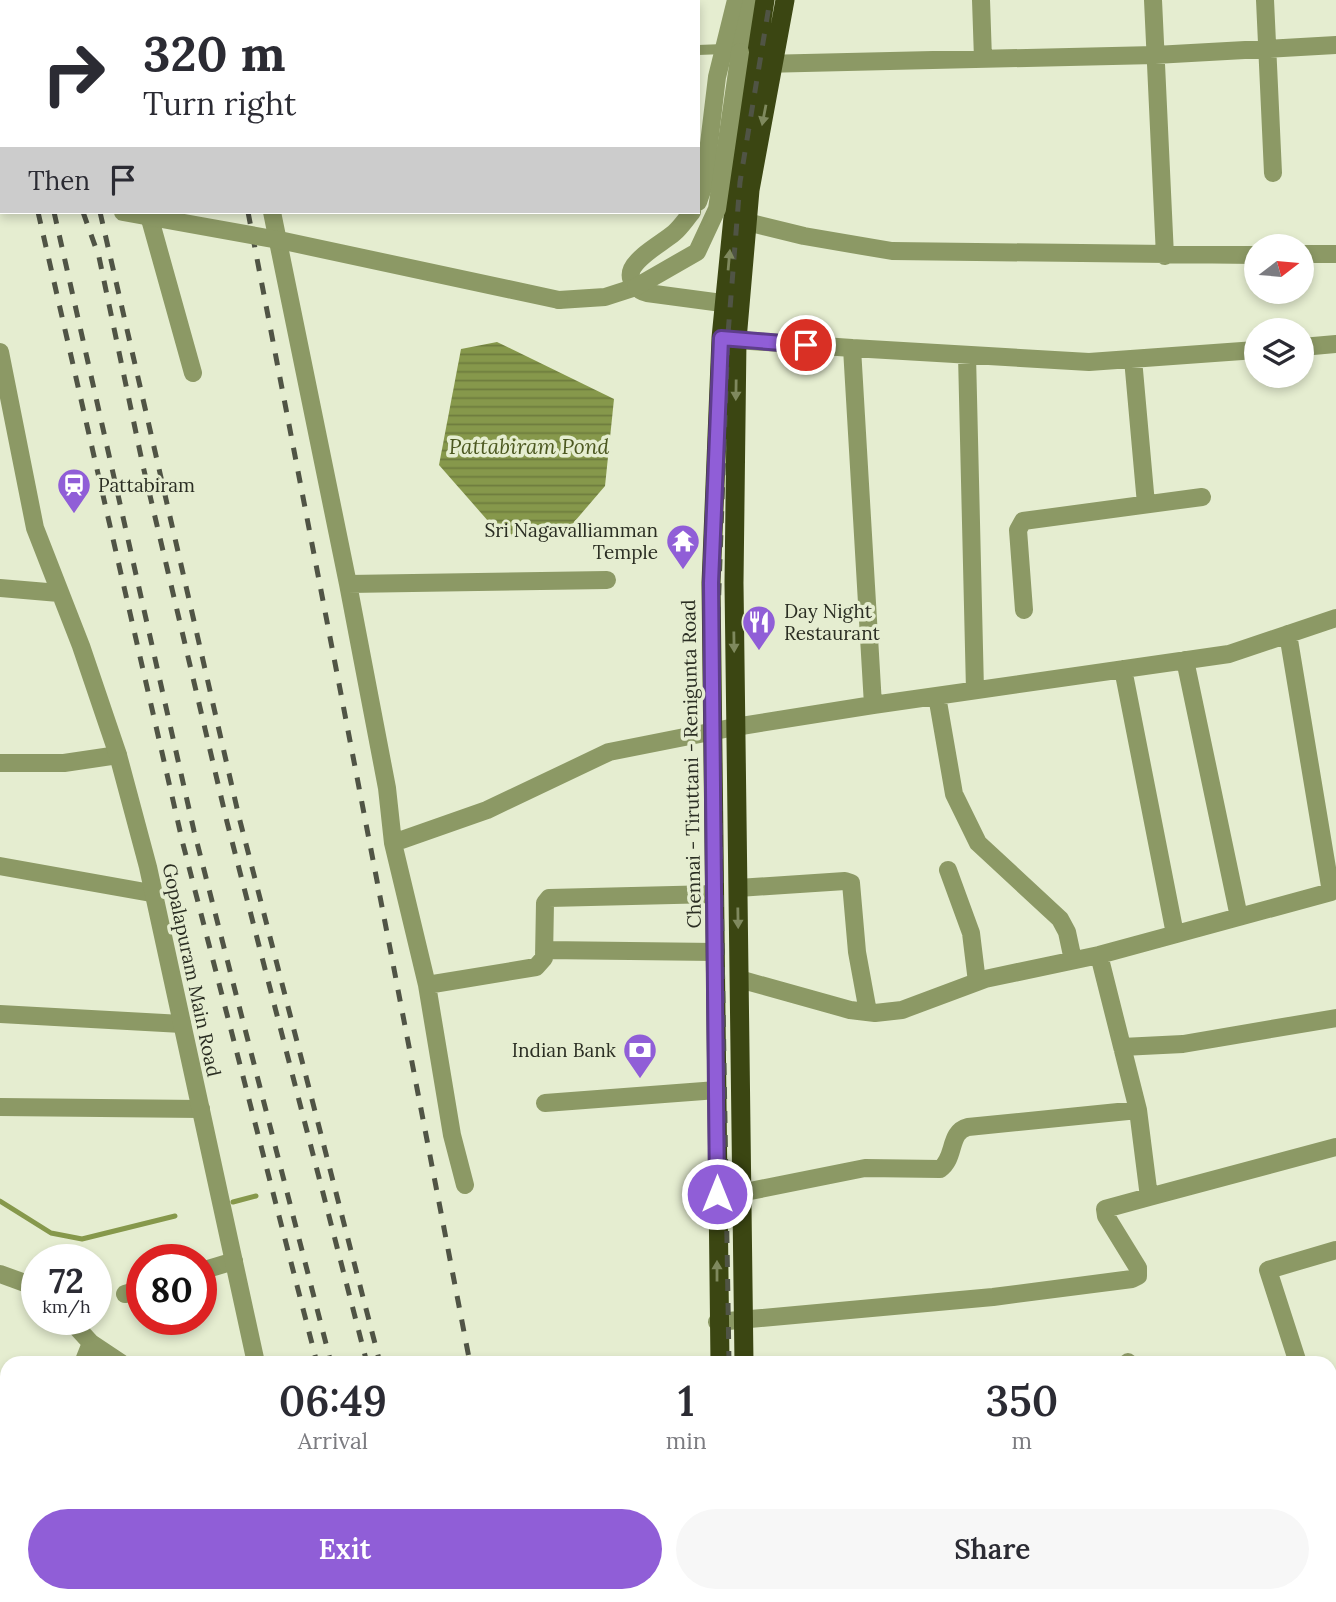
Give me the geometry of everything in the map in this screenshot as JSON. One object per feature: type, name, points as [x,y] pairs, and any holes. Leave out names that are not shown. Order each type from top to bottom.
[{"type":"highway","name":"Chennai - Tiruttani - Renigunta Road","points":[[719,1356],[717,1322],[711,583],[740,220],[748,58],[765,0]]},
{"type":"highway","name":"Chennai - Tiruttani - Renigunta Road","points":[[748,58],[785,0]]},
{"type":"highway","name":"Chennai - Tiruttani - Renigunta Road","points":[[729,339],[744,1356]]},
{"type":"street","points":[[736,0],[748,58]]},
{"type":"street","points":[[134,214],[284,241],[559,300],[605,297],[636,287],[697,252],[717,209],[748,58],[752,0]]},
{"type":"street","points":[[981,0],[983,59]]},
{"type":"street","points":[[1153,0],[1165,256]]},
{"type":"street","points":[[1265,0],[1265,49],[1273,173]]},
{"type":"street","points":[[700,196],[704,185],[718,76],[748,58],[983,59],[1155,55],[1336,45]]},
{"type":"street","points":[[149,214],[193,373]]},
{"type":"street","points":[[272,214],[348,584],[387,789],[393,843],[427,985],[452,1135],[465,1185]]},
{"type":"street","points":[[690,214],[677,230],[634,266],[631,275],[633,282],[642,292],[732,305]]},
{"type":"street","points":[[740,220],[804,236],[892,251],[1244,255]]},
{"type":"street","points":[[1314,254],[1336,254]]},
{"type":"street","points":[[729,339],[1089,362],[1244,351]]},
{"type":"street","points":[[1314,346],[1336,344]]},
{"type":"street","points":[[852,348],[873,705]]},
{"type":"street","name":"Gopalapuram Main Road","points":[[0,352],[35,528],[81,646],[118,755],[148,867],[151,893],[254,1356]]},
{"type":"street","points":[[967,355],[975,690]]},
{"type":"street","points":[[1133,359],[1146,504]]},
{"type":"street","points":[[1024,610],[1018,530],[1023,521],[1202,497]]},
{"type":"street","points":[[348,584],[607,580]]},
{"type":"street","points":[[0,588],[59,593]]},
{"type":"street","points":[[393,843],[487,810],[609,752],[735,727],[873,705],[1229,654],[1336,618]]},
{"type":"street","points":[[739,979],[868,1013],[902,1010],[977,982],[1099,955],[1334,892],[1288,634]]},
{"type":"street","points":[[1185,660],[1239,917]]},
{"type":"street","points":[[1123,669],[1175,934]]},
{"type":"street","points":[[937,696],[954,794],[978,843],[1060,919],[1067,932],[1073,960]]},
{"type":"street","points":[[0,763],[64,763],[118,755]]},
{"type":"street","points":[[0,866],[151,893]]},
{"type":"street","points":[[948,870],[971,933],[977,982]]},
{"type":"street","points":[[738,888],[845,881],[850,883],[857,952],[868,1013]]},
{"type":"street","points":[[427,985],[462,977],[533,969],[541,964],[545,904],[549,898],[715,894]]},
{"type":"street","points":[[544,950],[716,952]]},
{"type":"street","points":[[1099,955],[1138,1110],[1149,1197]]},
{"type":"street","points":[[0,1014],[182,1024]]},
{"type":"street","points":[[1122,1047],[1183,1044],[1336,1018]]},
{"type":"street","points":[[545,1103],[717,1090]]},
{"type":"street","points":[[0,1107],[201,1109]]},
{"type":"street","points":[[740,1194],[865,1168],[940,1169],[947,1162],[960,1129],[968,1127],[1138,1110]]},
{"type":"street","points":[[717,1322],[993,1297],[1132,1279],[1138,1276],[1138,1268],[1105,1216],[1105,1209],[1336,1147]]},
{"type":"street","points":[[1296,1356],[1268,1270],[1336,1250]]},
{"type":"street","points":[[217,1266],[234,1261]]},
{"type":"street","points":[[0,1274],[21,1282]]},
{"type":"street","points":[[84,1335],[110,1356]]},
{"type":"street","points":[[85,1356],[91,1343]]},
{"type":"lane","points":[[700,50],[748,58]]},
{"type":"water","name":"Pattabiram Pond","points":[[497,342],[614,399],[605,486],[569,528],[503,538],[439,465],[461,349]]},
{"type":"waterway","points":[[233,1202],[256,1196]]},
{"type":"waterway","points":[[0,1201],[51,1233],[82,1239],[175,1216]]},
{"type":"railway","points":[[729,1356],[717,643],[728,334],[740,182],[770,0]]},
{"type":"railway","points":[[38,214],[183,844],[315,1356]]},
{"type":"railway","points":[[54,214],[194,831],[329,1356]]},
{"type":"railway","points":[[84,214],[99,257],[143,466],[227,822],[365,1356]]},
{"type":"railway","points":[[100,214],[239,817],[378,1356]]},
{"type":"railway","points":[[248,214],[469,1356]]},
{"type":"place","name":"Pattabiram","points":[[74,515]]},
{"type":"place","name":"Sri Nagavalliamman Temple","points":[[683,571]]},
{"type":"place","name":"Day Night Restaurant","points":[[759,652]]},
{"type":"place","name":"Indian Bank","points":[[640,1080]]},
{"type":"route","points":[[717,1194],[717,979],[711,732],[711,583],[721,338],[806,345]]}]
